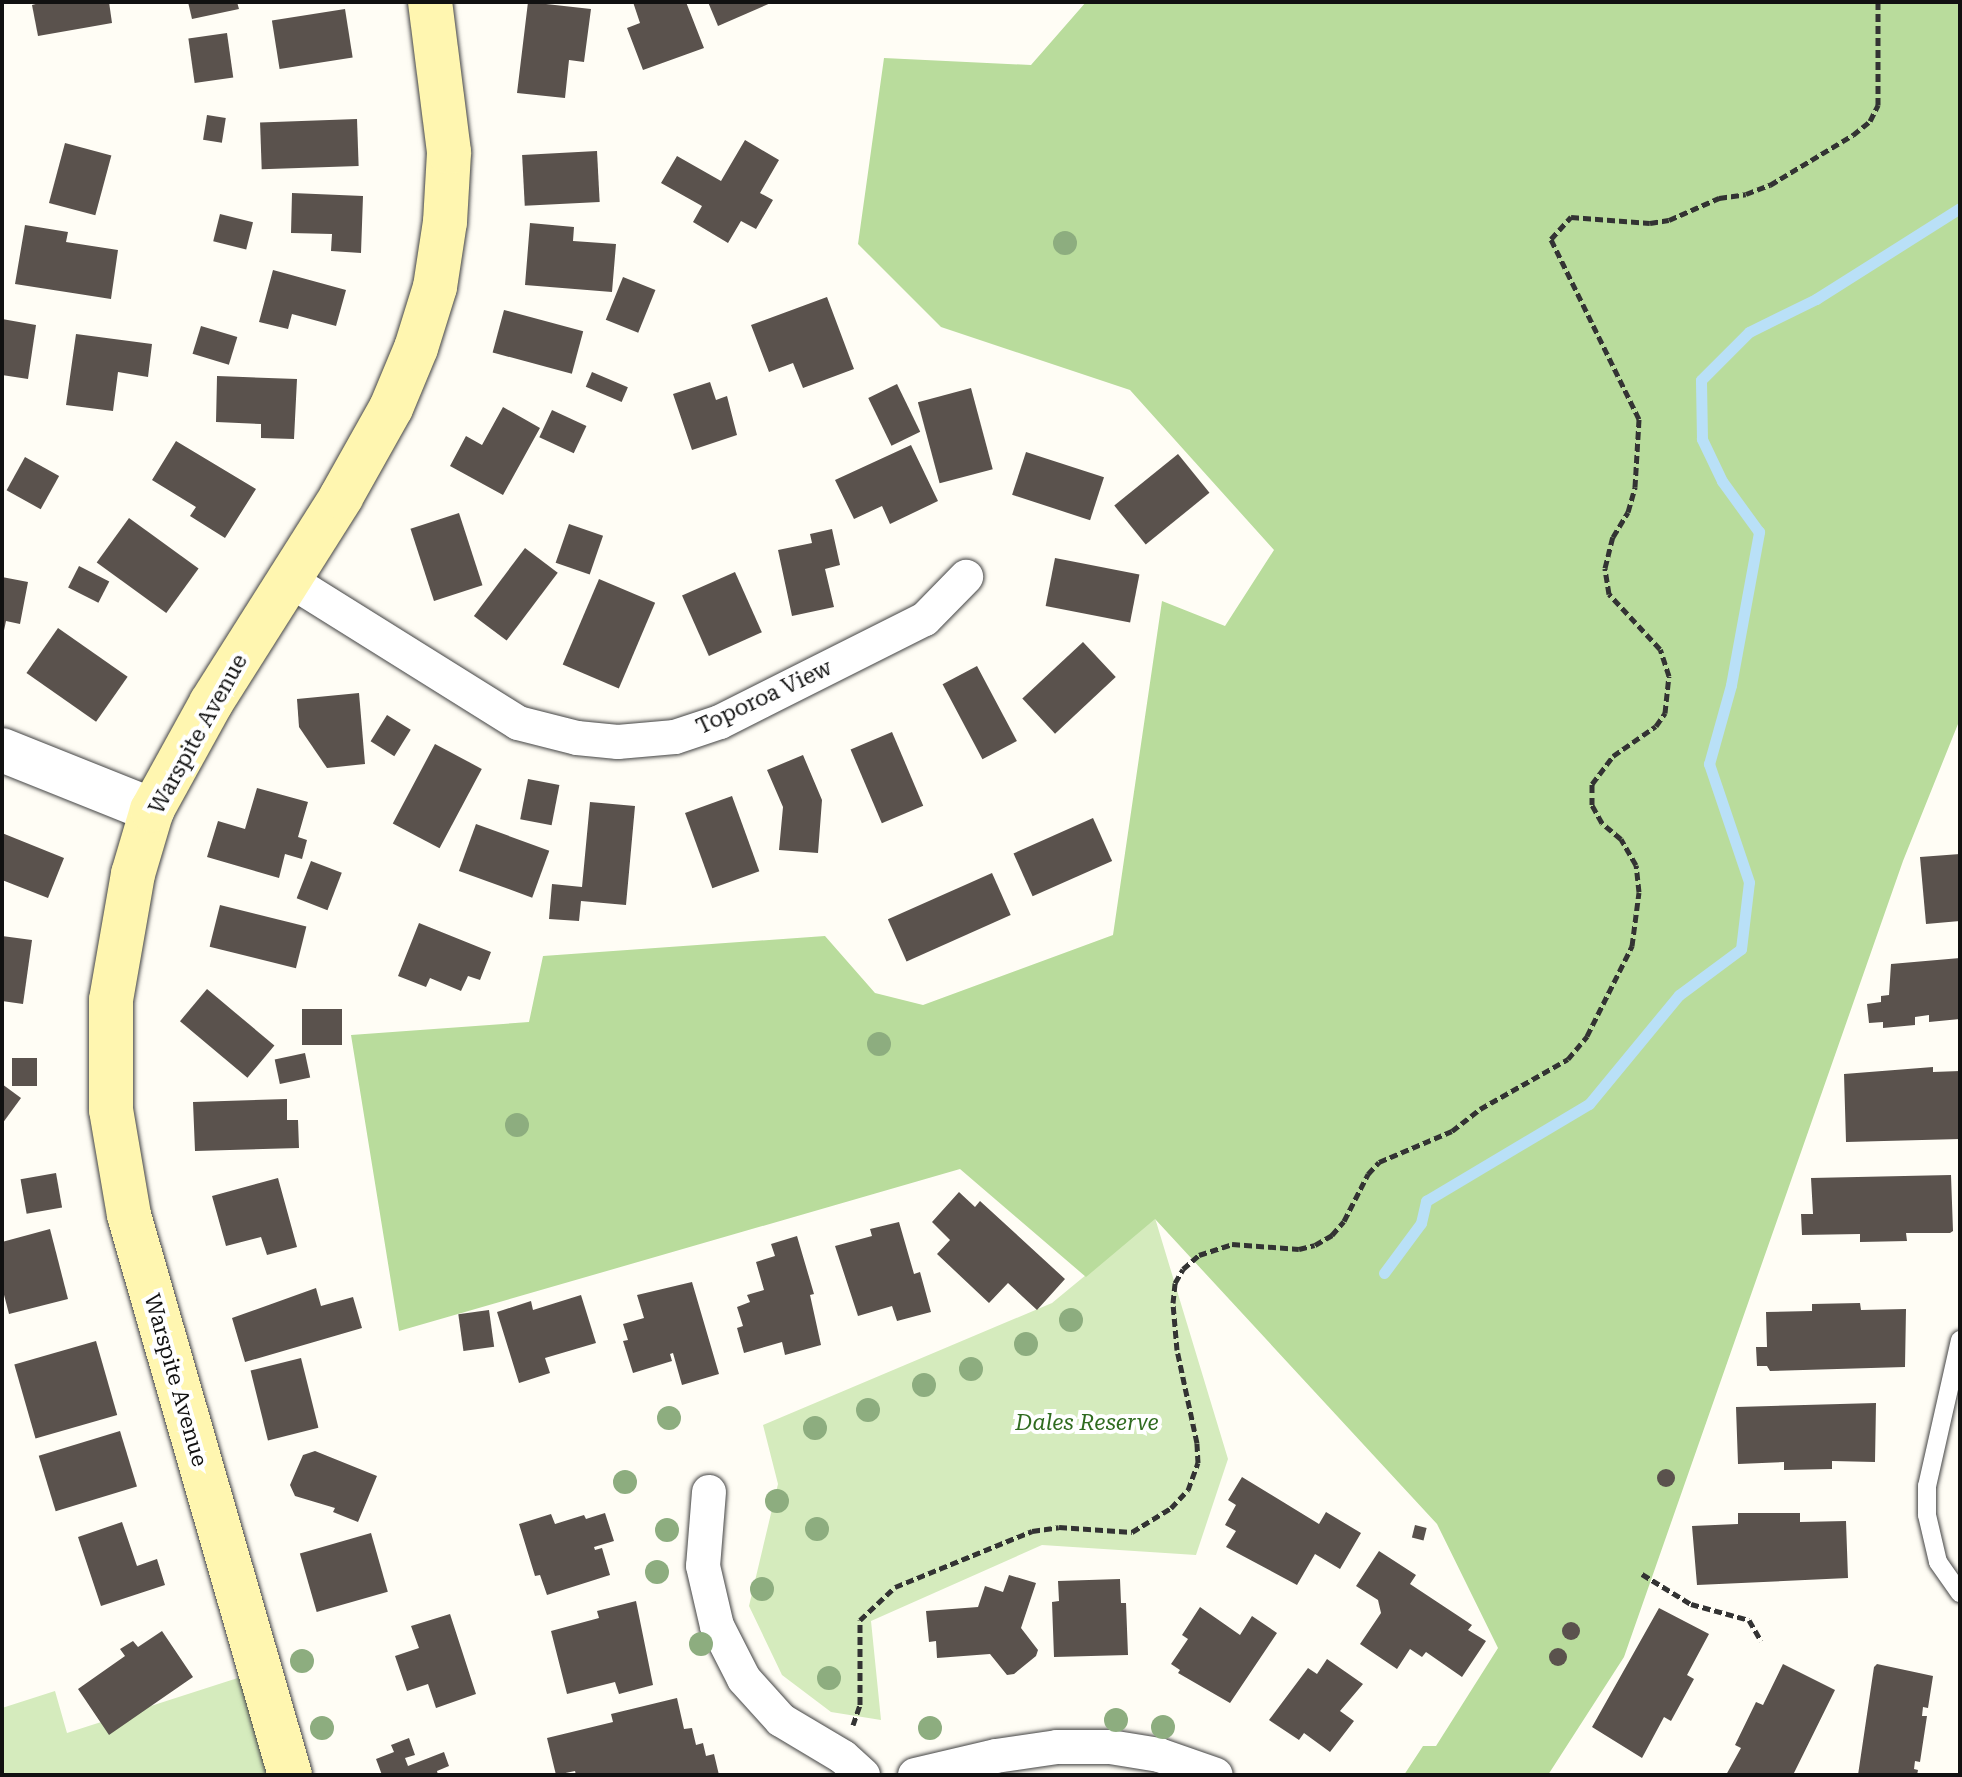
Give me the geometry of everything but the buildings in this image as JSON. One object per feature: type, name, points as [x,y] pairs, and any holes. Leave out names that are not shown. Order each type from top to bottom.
[{"type":"main road","name":"Warspite Avenue","points":[[290,1775],[129,1215],[115,1141],[109,1065],[111,1000],[130,889],[152,810],[211,703],[291,581],[391,408],[416,348],[435,287],[445,222],[449,152],[430,2]]},
{"type":"street","name":"Toporoa View","points":[[291,581],[518,723],[577,738],[618,742],[675,737],[720,722],[925,619],[966,577]]},
{"type":"street","points":[[2,750],[152,810]]},
{"type":"street","points":[[709,1492],[703,1566],[717,1626],[744,1679],[781,1720],[853,1766]]},
{"type":"street","points":[[915,1775],[1042,1749],[1110,1747],[1159,1755],[1216,1775]]},
{"type":"lane","points":[[1960,1340],[1927,1501],[1927,1525],[1933,1548],[1948,1580],[1960,1593]]},
{"type":"path","points":[[853,1766],[860,1705],[860,1620],[874,1603],[895,1587],[1032,1531],[1059,1527],[1132,1532],[1171,1508],[1188,1490],[1195,1475],[1198,1453],[1177,1350],[1173,1303],[1175,1283],[1183,1269],[1199,1255],[1232,1244],[1299,1249],[1315,1245],[1332,1235],[1344,1221],[1368,1174],[1379,1162],[1452,1131],[1480,1109],[1568,1059],[1587,1036],[1632,946],[1639,892],[1636,865],[1621,839],[1602,823],[1592,805],[1592,784],[1599,769],[1613,756],[1656,726],[1665,713],[1669,676],[1660,649],[1609,594],[1605,568],[1613,537],[1628,512],[1635,487],[1639,419],[1551,239],[1571,217],[1650,223],[1669,220],[1719,198],[1746,194],[1770,185],[1853,135],[1870,121],[1878,105],[1878,2]]},
{"type":"path","points":[[1642,1574],[1691,1604],[1749,1620],[1761,1641]]},
{"type":"green space","points":[[1086,2],[1960,2],[1960,719],[1903,861],[1624,1657],[1548,1775],[1404,1775],[1423,1746],[1436,1746],[1498,1648],[1437,1524],[1155,1219],[1086,1277],[960,1169],[399,1331],[351,1035],[529,1022],[543,956],[825,936],[875,993],[923,1005],[1113,935],[1162,601],[1225,626],[1274,550],[1130,390],[941,327],[858,244],[884,58],[1031,65]]},
{"type":"green space","name":"Dales Reserve","points":[[1155,1218],[1228,1459],[1196,1555],[1042,1545],[871,1621],[881,1720],[831,1712],[782,1675],[749,1606],[778,1484],[763,1425],[1052,1303]]},
{"type":"green space","points":[[247,1675],[280,1775],[2,1775],[2,1708],[55,1691],[67,1733]]},
{"type":"waterway","points":[[1384,1273],[1421,1223],[1426,1201],[1589,1104],[1679,995],[1741,949],[1749,882],[1709,764],[1731,685],[1759,532],[1722,481],[1702,439],[1701,380],[1749,332],[1816,299],[1960,208]]}]
